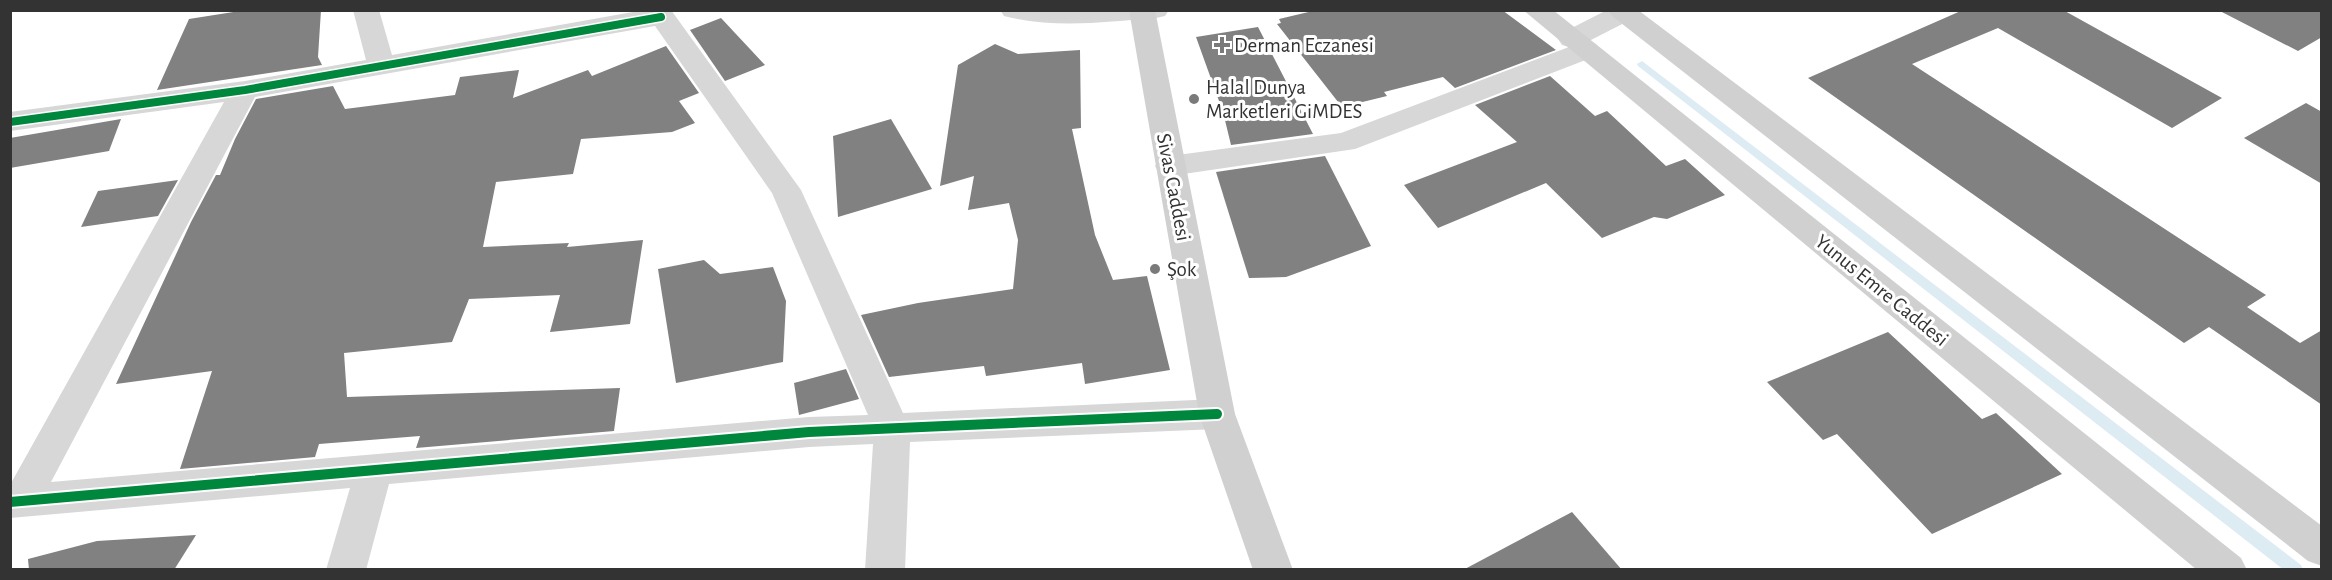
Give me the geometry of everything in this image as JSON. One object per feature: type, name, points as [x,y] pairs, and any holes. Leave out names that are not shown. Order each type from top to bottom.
[{"type":"main road","name":"Yunus Emre Caddesi","points":[[1536,10],[2227,570]]},
{"type":"main road","name":"Sivas Caddesi","points":[[1146,11],[1170,166],[1217,414],[1273,570]]},
{"type":"main road","points":[[1624,11],[2322,549]]},
{"type":"street","points":[[366,10],[381,64]]},
{"type":"street","points":[[1013,10],[1062,17],[1146,11]]},
{"type":"street","points":[[1170,166],[1345,142],[1579,45],[1624,11]]},
{"type":"street","points":[[10,122],[244,90],[659,14],[786,190],[892,429],[885,570]]},
{"type":"street","points":[[16,501],[244,90]]},
{"type":"street","points":[[16,501],[809,432],[1217,414]]},
{"type":"street","points":[[346,570],[374,470]]},
{"type":"building","points":[[246,10],[321,10],[318,57],[322,65],[157,90],[189,19]]},
{"type":"building","points":[[1317,10],[1502,10],[1556,50],[1455,88],[1443,77],[1384,92],[1387,96],[1342,107],[1277,24],[1281,23],[1279,19]]},
{"type":"building","points":[[1963,10],[2063,10],[2222,98],[2172,128],[1998,28],[1912,64],[2266,295],[2247,307],[2300,343],[2322,330],[2322,405],[2209,327],[2184,343],[1808,78]]},
{"type":"building","points":[[2218,10],[2322,10],[2322,37],[2298,51]]},
{"type":"building","points":[[721,18],[765,65],[725,81],[690,30]]},
{"type":"building","points":[[1258,27],[1313,134],[1231,145],[1223,112],[1196,37]]},
{"type":"building","points":[[995,44],[1018,54],[1080,50],[1081,128],[1072,129],[1095,235],[1113,280],[1147,276],[1170,370],[1085,384],[1082,363],[986,376],[984,366],[889,377],[861,315],[918,303],[1013,289],[1018,240],[1009,203],[968,210],[974,176],[940,186],[958,65]]},
{"type":"building","points":[[666,46],[699,93],[679,101],[695,123],[672,132],[581,139],[573,174],[496,182],[483,247],[569,243],[567,247],[643,240],[630,324],[550,332],[560,295],[469,299],[452,342],[344,353],[347,397],[620,388],[614,431],[416,448],[420,436],[319,444],[315,457],[180,469],[212,371],[116,384],[191,222],[216,175],[220,175],[235,139],[256,99],[333,86],[345,109],[455,95],[460,77],[519,70],[513,98],[588,70],[592,76]]},
{"type":"building","points":[[1550,76],[1595,116],[1607,111],[1666,166],[1685,159],[1725,195],[1667,219],[1654,217],[1602,238],[1546,183],[1438,228],[1404,185],[1517,142],[1475,105]]},
{"type":"building","points":[[2306,103],[2322,112],[2322,184],[2244,138]]},
{"type":"building","points":[[121,119],[109,151],[10,168],[10,138]]},
{"type":"building","points":[[891,119],[932,189],[838,217],[833,136]]},
{"type":"building","points":[[1325,156],[1371,246],[1286,277],[1249,278],[1216,172]]},
{"type":"building","points":[[178,180],[158,216],[81,227],[98,191]]},
{"type":"building","points":[[704,260],[720,274],[773,267],[786,301],[783,362],[676,383],[658,269]]},
{"type":"building","points":[[1888,332],[1982,419],[1996,413],[2062,474],[1932,534],[1837,434],[1823,440],[1767,382]]},
{"type":"building","points":[[846,369],[859,399],[799,415],[794,383]]},
{"type":"building","points":[[1572,512],[1622,570],[1463,570]]},
{"type":"building","points":[[196,535],[174,570],[29,570],[28,559],[97,541]]},
{"type":"waterway","points":[[1642,64],[2296,570]]},
{"type":"cycle path","points":[[10,122],[245,90],[661,17]]},
{"type":"cycle path","points":[[10,502],[809,432],[1217,414]]},
{"type":"place","name":"Derman Eczanesi","points":[[1222,45]]},
{"type":"place","name":"Halal Dunya Marketleri GiMDES","points":[[1194,99]]},
{"type":"place","name":"Şok","points":[[1155,269]]}]
